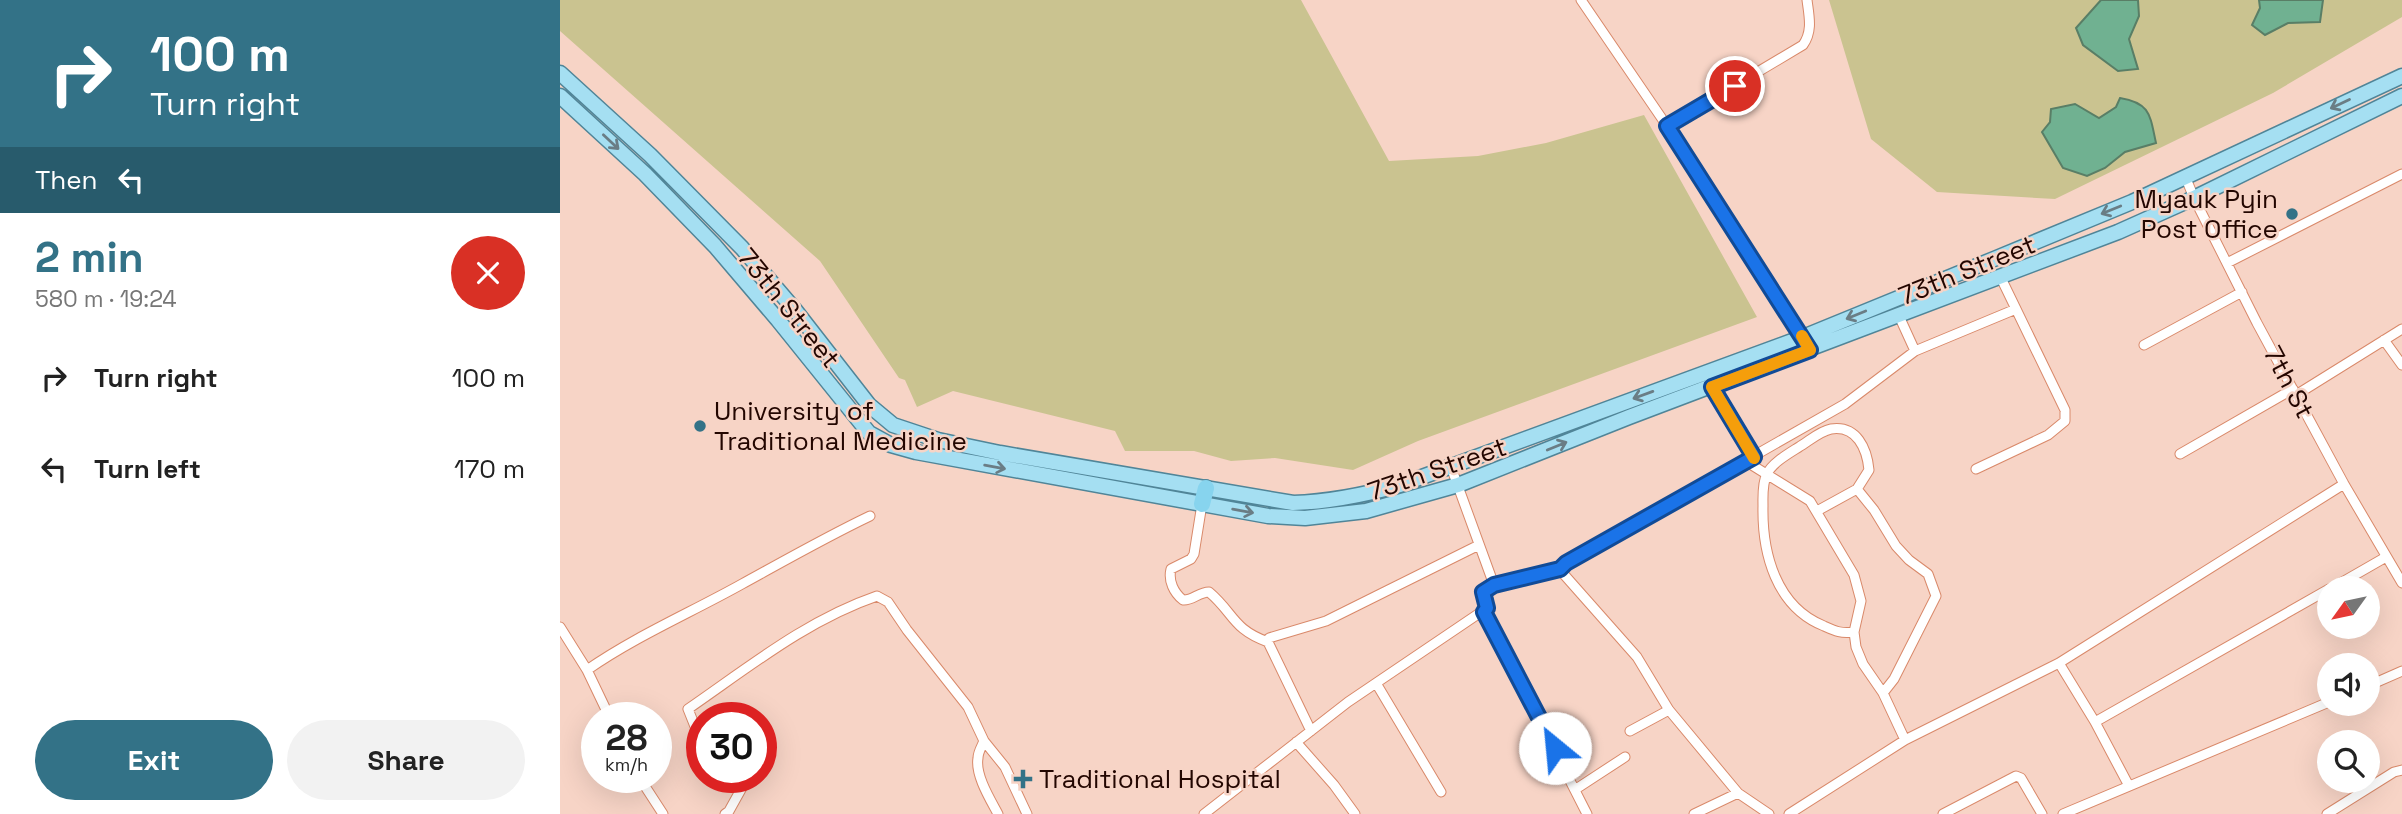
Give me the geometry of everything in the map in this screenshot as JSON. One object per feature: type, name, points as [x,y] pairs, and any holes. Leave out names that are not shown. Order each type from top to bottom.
[{"type":"main road","name":"73th Street","points":[[560,73],[650,155],[741,248],[795,310],[869,405],[893,425],[938,440],[1204,496],[1268,516],[1305,518],[1366,512],[1458,485],[1712,387],[1806,343],[2132,202],[2402,76]]},
{"type":"main road","name":"73th Street","points":[[561,98],[645,174],[715,246],[851,412],[878,439],[916,452],[1204,496],[1293,503],[1326,502],[1363,496],[1806,343],[1899,316],[2118,232],[2194,198],[2402,96]]},
{"type":"street","points":[[1580,0],[1667,126],[1806,343]]},
{"type":"street","points":[[1667,126],[1803,45],[1810,30],[1807,0]]},
{"type":"street","points":[[2227,263],[2402,174]]},
{"type":"street","name":"7th St","points":[[2185,176],[2294,392],[2402,583]]},
{"type":"street","points":[[1976,469],[2048,435],[2065,421],[2065,410],[2000,276]]},
{"type":"street","points":[[2144,345],[2242,292]]},
{"type":"street","points":[[1204,814],[1376,684],[1484,612],[1487,608],[1483,592],[1494,585],[1560,569],[1566,563],[1845,404],[1915,351],[2016,309]]},
{"type":"street","points":[[1899,316],[1915,351]]},
{"type":"street","points":[[2180,454],[2402,329]]},
{"type":"street","points":[[2385,340],[2402,365]]},
{"type":"street","points":[[1712,387],[1750,460],[1810,501],[1854,575],[1860,589],[1861,610],[1854,632],[1856,647],[1863,664],[1883,693],[1905,740]]},
{"type":"street","points":[[1816,512],[1857,488],[1869,470],[1866,449],[1859,439],[1845,429],[1830,429],[1815,437],[1782,458],[1767,474],[1763,492],[1765,546],[1776,579],[1800,614],[1840,634],[1854,632]]},
{"type":"street","points":[[1451,467],[1494,585]]},
{"type":"street","points":[[1789,814],[1905,740],[2059,663],[2344,484]]},
{"type":"street","points":[[1857,488],[1896,546],[1928,574],[1936,596],[1894,679],[1883,693]]},
{"type":"street","points":[[1204,496],[1194,554],[1191,559],[1171,569],[1169,576],[1174,590],[1183,600],[1209,592],[1236,624],[1251,636],[1268,642],[1311,731]]},
{"type":"street","points":[[587,670],[662,625],[808,546],[870,516]]},
{"type":"street","points":[[1268,642],[1272,635],[1326,621],[1479,545]]},
{"type":"street","points":[[2353,576],[2386,557]]},
{"type":"street","points":[[1560,569],[1637,657],[1669,710],[1738,793],[1769,814]]},
{"type":"street","points":[[698,702],[764,654],[802,631],[877,596],[888,602],[968,707],[984,741],[1004,768],[1027,814]]},
{"type":"street","points":[[2095,722],[2317,596]]},
{"type":"street","points":[[1484,612],[1587,814]]},
{"type":"street","points":[[560,627],[587,670],[602,702]]},
{"type":"street","points":[[2059,663],[2095,722],[2129,786]]},
{"type":"street","points":[[2380,681],[2402,671]]},
{"type":"street","points":[[1376,684],[1441,792]]},
{"type":"street","points":[[2063,814],[2317,707]]},
{"type":"street","points":[[1630,731],[1669,710]]},
{"type":"street","points":[[984,741],[977,759],[978,768],[998,814]]},
{"type":"street","points":[[1296,743],[1334,785],[1355,814]]},
{"type":"street","points":[[1576,789],[1625,757]]},
{"type":"street","points":[[2327,814],[2393,772],[2402,770]]},
{"type":"street","points":[[1943,814],[2016,776],[2021,778],[2042,814]]},
{"type":"street","points":[[649,793],[663,814]]},
{"type":"street","points":[[725,814],[739,793]]},
{"type":"street","points":[[1694,814],[1738,793]]},
{"type":"shaded area","points":[[560,0],[1301,0],[1389,161],[1478,156],[1546,143],[1644,115],[1757,317],[1418,441],[1353,470],[1275,458],[1231,461],[1194,451],[1125,451],[1115,431],[953,391],[917,407],[905,380],[899,378],[820,261],[560,31]]},
{"type":"shaded area","points":[[1829,0],[2402,0],[2402,17],[2273,93],[2055,199],[1937,192],[1871,139]]},
{"type":"shaded area","points":[[2101,0],[2138,0],[2139,16],[2129,39],[2138,69],[2118,71],[2083,45],[2076,28]]},
{"type":"shaded area","points":[[2259,0],[2323,0],[2320,22],[2288,23],[2265,35],[2252,25],[2260,8]]},
{"type":"shaded area","points":[[2120,98],[2138,103],[2147,112],[2156,143],[2125,152],[2105,168],[2087,176],[2063,168],[2042,132],[2050,122],[2051,109],[2075,104],[2099,118],[2116,107]]},
{"type":"slow traffic","points":[[1754,458],[1712,387],[1810,350],[1802,336]]},
{"type":"place","name":"Myauk Pyin Post Office","points":[[2292,214]]},
{"type":"place","name":"University of Traditional Medicine","points":[[700,426]]},
{"type":"place","name":"Traditional Hospital","points":[[1023,779]]},
{"type":"route","points":[[1555,748],[1484,612],[1487,608],[1483,592],[1494,585],[1560,569],[1566,563],[1754,457],[1712,387],[1810,350],[1667,126],[1735,86]]}]
